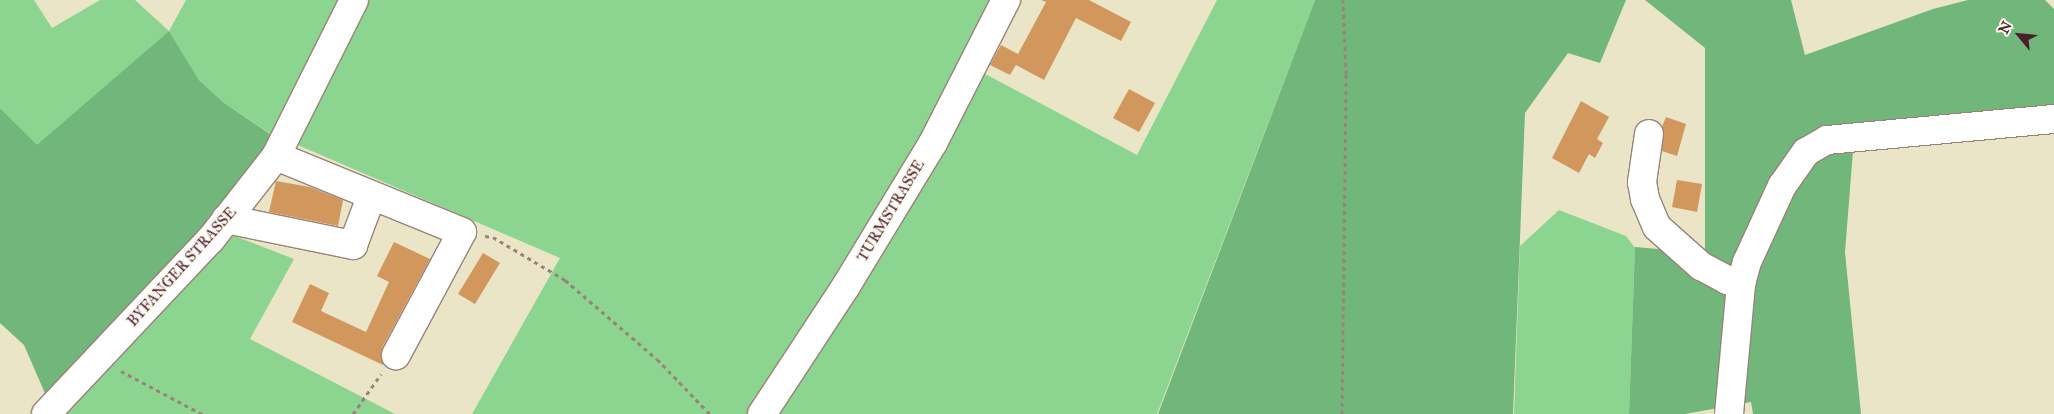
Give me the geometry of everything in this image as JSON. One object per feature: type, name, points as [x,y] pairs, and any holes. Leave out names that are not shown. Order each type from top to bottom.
[{"type":"street","name":"BYFANGER STRASSE","points":[[46,414],[226,219],[276,156],[354,0]]},
{"type":"street","name":"TURMSTRASSE","points":[[762,414],[846,286],[933,143],[1006,0]]},
{"type":"street","points":[[1728,414],[1741,284],[1755,241],[1782,186],[1814,145],[1827,140],[2054,119]]},
{"type":"street","points":[[1648,134],[1642,182],[1645,199],[1657,227],[1701,266],[1727,280],[1741,284]]},
{"type":"street","points":[[276,156],[371,197],[462,232],[396,355]]},
{"type":"street","points":[[226,219],[353,245],[371,197]]},
{"type":"path","points":[[1342,0],[1346,74],[1342,414]]},
{"type":"path","points":[[462,232],[493,237],[565,280],[657,359],[710,414]]},
{"type":"path","points":[[353,414],[396,355]]},
{"type":"path","points":[[98,359],[202,414]]},
{"type":"green space","points":[[0,0],[34,0],[52,28],[100,0],[135,0],[169,31],[37,146],[0,108]]},
{"type":"green space","points":[[186,0],[347,0],[277,138],[223,102],[199,80],[169,31]]},
{"type":"green space","points":[[359,0],[994,0],[920,146],[758,414],[472,414],[560,258],[293,143]]},
{"type":"green space","points":[[1217,0],[1315,0],[1157,414],[770,414],[978,70],[1137,155]]},
{"type":"green space","points":[[1315,0],[1626,0],[1600,63],[1568,53],[1525,113],[1513,414],[1158,414]]},
{"type":"green space","points":[[1645,0],[1791,0],[1805,55],[1933,9],[1968,0],[2045,0],[2054,9],[2054,127],[1854,138],[1845,252],[1861,414],[1753,414],[1751,402],[1685,414],[1629,414],[1635,247],[1705,253],[1705,48]]},
{"type":"green space","points":[[169,31],[199,80],[223,102],[276,138],[229,209],[47,398],[24,345],[0,323],[0,108],[37,145]]},
{"type":"green space","points":[[1559,210],[1626,236],[1635,248],[1629,414],[1514,414],[1520,246]]},
{"type":"green space","points":[[230,234],[294,259],[250,339],[395,414],[57,414]]},
{"type":"building","points":[[1041,0],[1089,0],[1131,22],[1121,41],[1076,18],[1044,80],[1016,65],[1010,75],[990,65],[1001,45],[1018,54],[1046,2]]},
{"type":"building","points":[[1129,89],[1155,103],[1139,132],[1113,118]]},
{"type":"building","points":[[1581,101],[1609,117],[1597,139],[1603,143],[1595,158],[1589,154],[1579,173],[1552,158]]},
{"type":"building","points":[[1666,117],[1686,124],[1677,156],[1662,151],[1662,127]]},
{"type":"building","points":[[1677,180],[1702,184],[1697,212],[1672,207]]},
{"type":"building","points":[[276,181],[310,187],[343,200],[338,226],[269,212]]},
{"type":"building","points":[[394,242],[430,259],[382,348],[383,365],[292,322],[310,284],[329,293],[321,311],[366,332],[389,282],[377,276]]},
{"type":"building","points":[[483,253],[500,263],[475,304],[458,294]]}]
